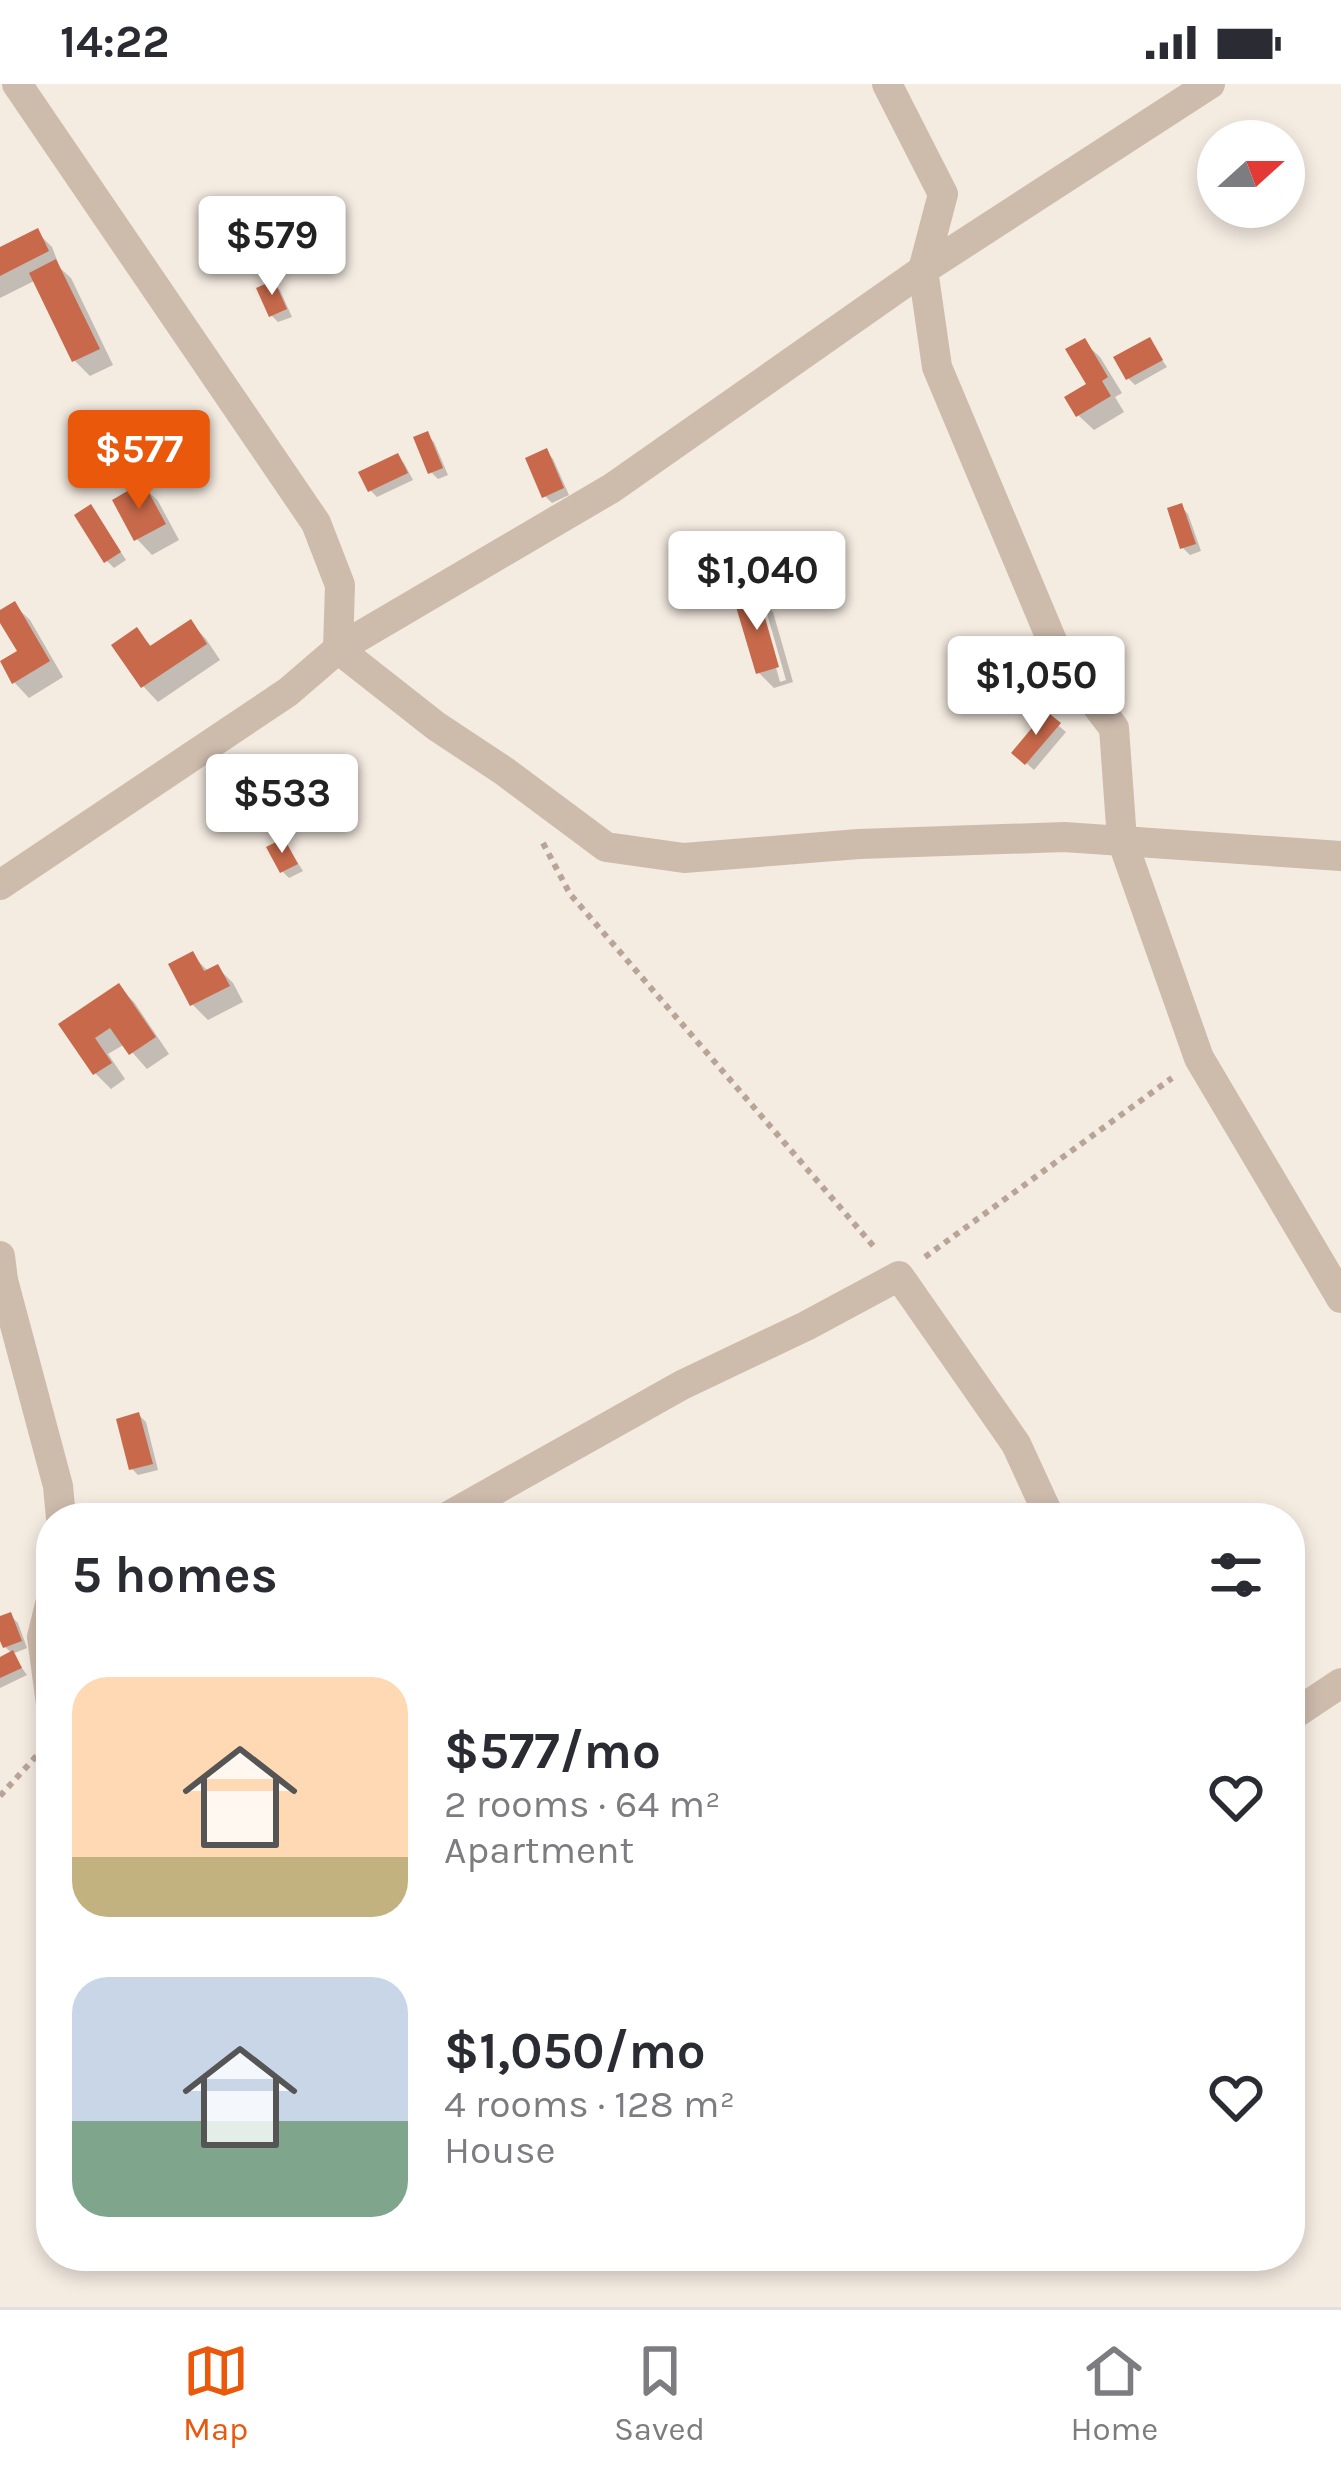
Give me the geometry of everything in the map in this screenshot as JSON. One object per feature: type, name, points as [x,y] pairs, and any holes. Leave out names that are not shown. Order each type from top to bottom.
[{"type":"street","points":[[17,84],[316,523],[340,585],[338,649]]},
{"type":"street","points":[[887,84],[944,194],[923,269],[937,367],[1058,655],[1114,728],[1122,840],[1199,1058],[1341,1298]]},
{"type":"street","points":[[0,885],[289,692],[338,649],[612,488],[923,269],[1210,84]]},
{"type":"street","points":[[338,649],[436,726],[606,847],[684,858],[859,844],[1064,837],[1341,856]]},
{"type":"street","points":[[0,1256],[60,1503]]},
{"type":"street","points":[[472,1503],[682,1384],[899,1276],[1016,1444],[1043,1503]]},
{"type":"street","points":[[1305,1707],[1341,1683]]},
{"type":"path","points":[[537,832],[570,894],[899,1276],[1199,1058]]},
{"type":"path","points":[[0,1796],[36,1756]]},
{"type":"building","points":[[38,228],[49,251],[0,276],[0,247]]},
{"type":"building","points":[[56,259],[100,349],[72,362],[29,273]]},
{"type":"building","points":[[274,280],[287,309],[269,317],[256,288]]},
{"type":"building","points":[[1150,337],[1163,360],[1126,380],[1113,357]]},
{"type":"building","points":[[1085,338],[1108,377],[1102,381],[1111,396],[1076,417],[1064,397],[1086,384],[1065,349]]},
{"type":"building","points":[[428,431],[443,468],[428,474],[413,437]]},
{"type":"building","points":[[547,448],[564,488],[542,498],[525,458]]},
{"type":"building","points":[[398,453],[408,473],[368,492],[358,472]]},
{"type":"building","points":[[143,482],[166,524],[134,541],[112,500]]},
{"type":"building","points":[[1182,503],[1196,544],[1180,549],[1167,508]]},
{"type":"building","points":[[91,504],[121,552],[104,563],[74,515]]},
{"type":"building","points":[[758,593],[779,667],[756,674],[734,600]]},
{"type":"building","points":[[15,601],[50,661],[12,684],[0,661],[17,651],[0,623],[0,610]]},
{"type":"building","points":[[191,619],[207,644],[141,688],[111,645],[137,627],[150,646]]},
{"type":"building","points":[[1046,711],[1061,723],[1025,765],[1011,753]]},
{"type":"building","points":[[284,838],[298,864],[280,873],[266,847]]},
{"type":"building","points":[[193,951],[204,971],[218,964],[230,986],[190,1006],[168,964]]},
{"type":"building","points":[[119,983],[156,1037],[129,1055],[110,1028],[95,1038],[112,1063],[93,1075],[58,1024]]},
{"type":"building","points":[[139,1412],[153,1464],[129,1470],[116,1419]]},
{"type":"building","points":[[11,1612],[22,1641],[3,1648],[0,1616]]},
{"type":"building","points":[[13,1650],[22,1668],[0,1678],[0,1657]]}]
